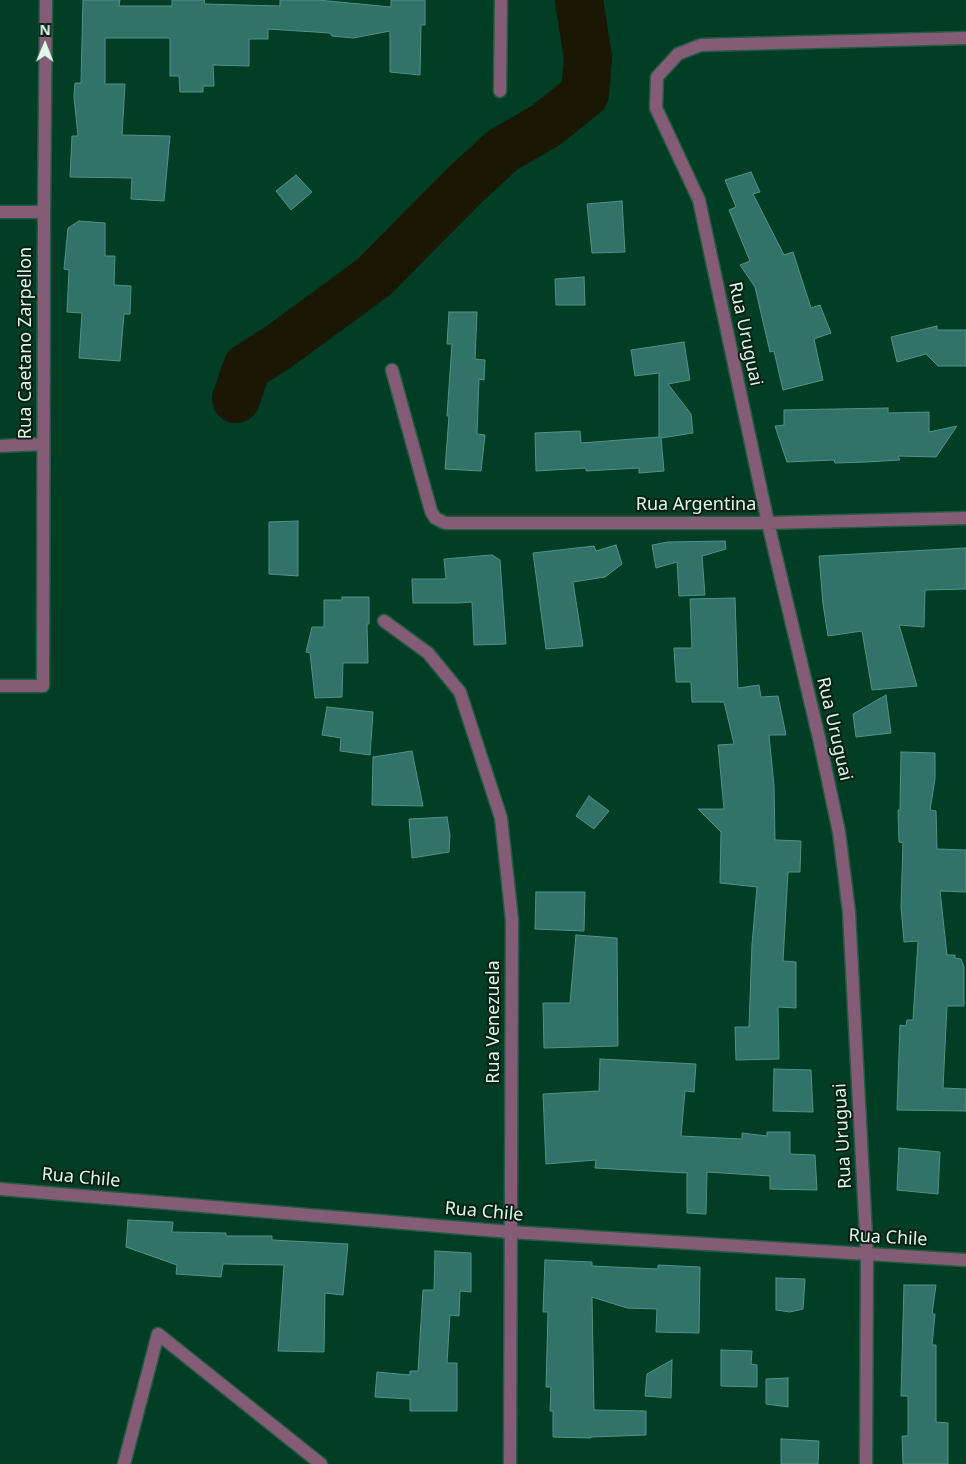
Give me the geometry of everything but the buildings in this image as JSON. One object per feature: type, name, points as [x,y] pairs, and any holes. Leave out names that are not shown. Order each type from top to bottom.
[{"type":"street","name":"Rua Caetano Zarpellon","points":[[0,686],[43,686],[46,0]]},
{"type":"street","points":[[500,92],[501,0]]},
{"type":"street","name":"Rua Uruguai","points":[[866,1464],[866,1255],[849,912],[839,832],[819,738],[768,523],[699,200],[656,108],[657,77],[678,54],[701,45],[966,38]]},
{"type":"street","points":[[0,212],[44,212]]},
{"type":"street","name":"Rua Argentina","points":[[392,370],[431,511],[435,518],[445,523],[768,523],[966,518]]},
{"type":"street","points":[[0,446],[43,444]]},
{"type":"street","name":"Rua Venezuela","points":[[384,621],[428,653],[460,692],[501,818],[512,920],[510,1464]]},
{"type":"street","name":"Rua Chile","points":[[0,1189],[510,1232],[966,1260]]},
{"type":"street","points":[[124,1464],[158,1334],[321,1464]]},
{"type":"waterway","points":[[236,399],[247,367],[277,348],[374,277],[465,185],[503,150],[545,126],[585,94],[588,58],[579,0]]}]
